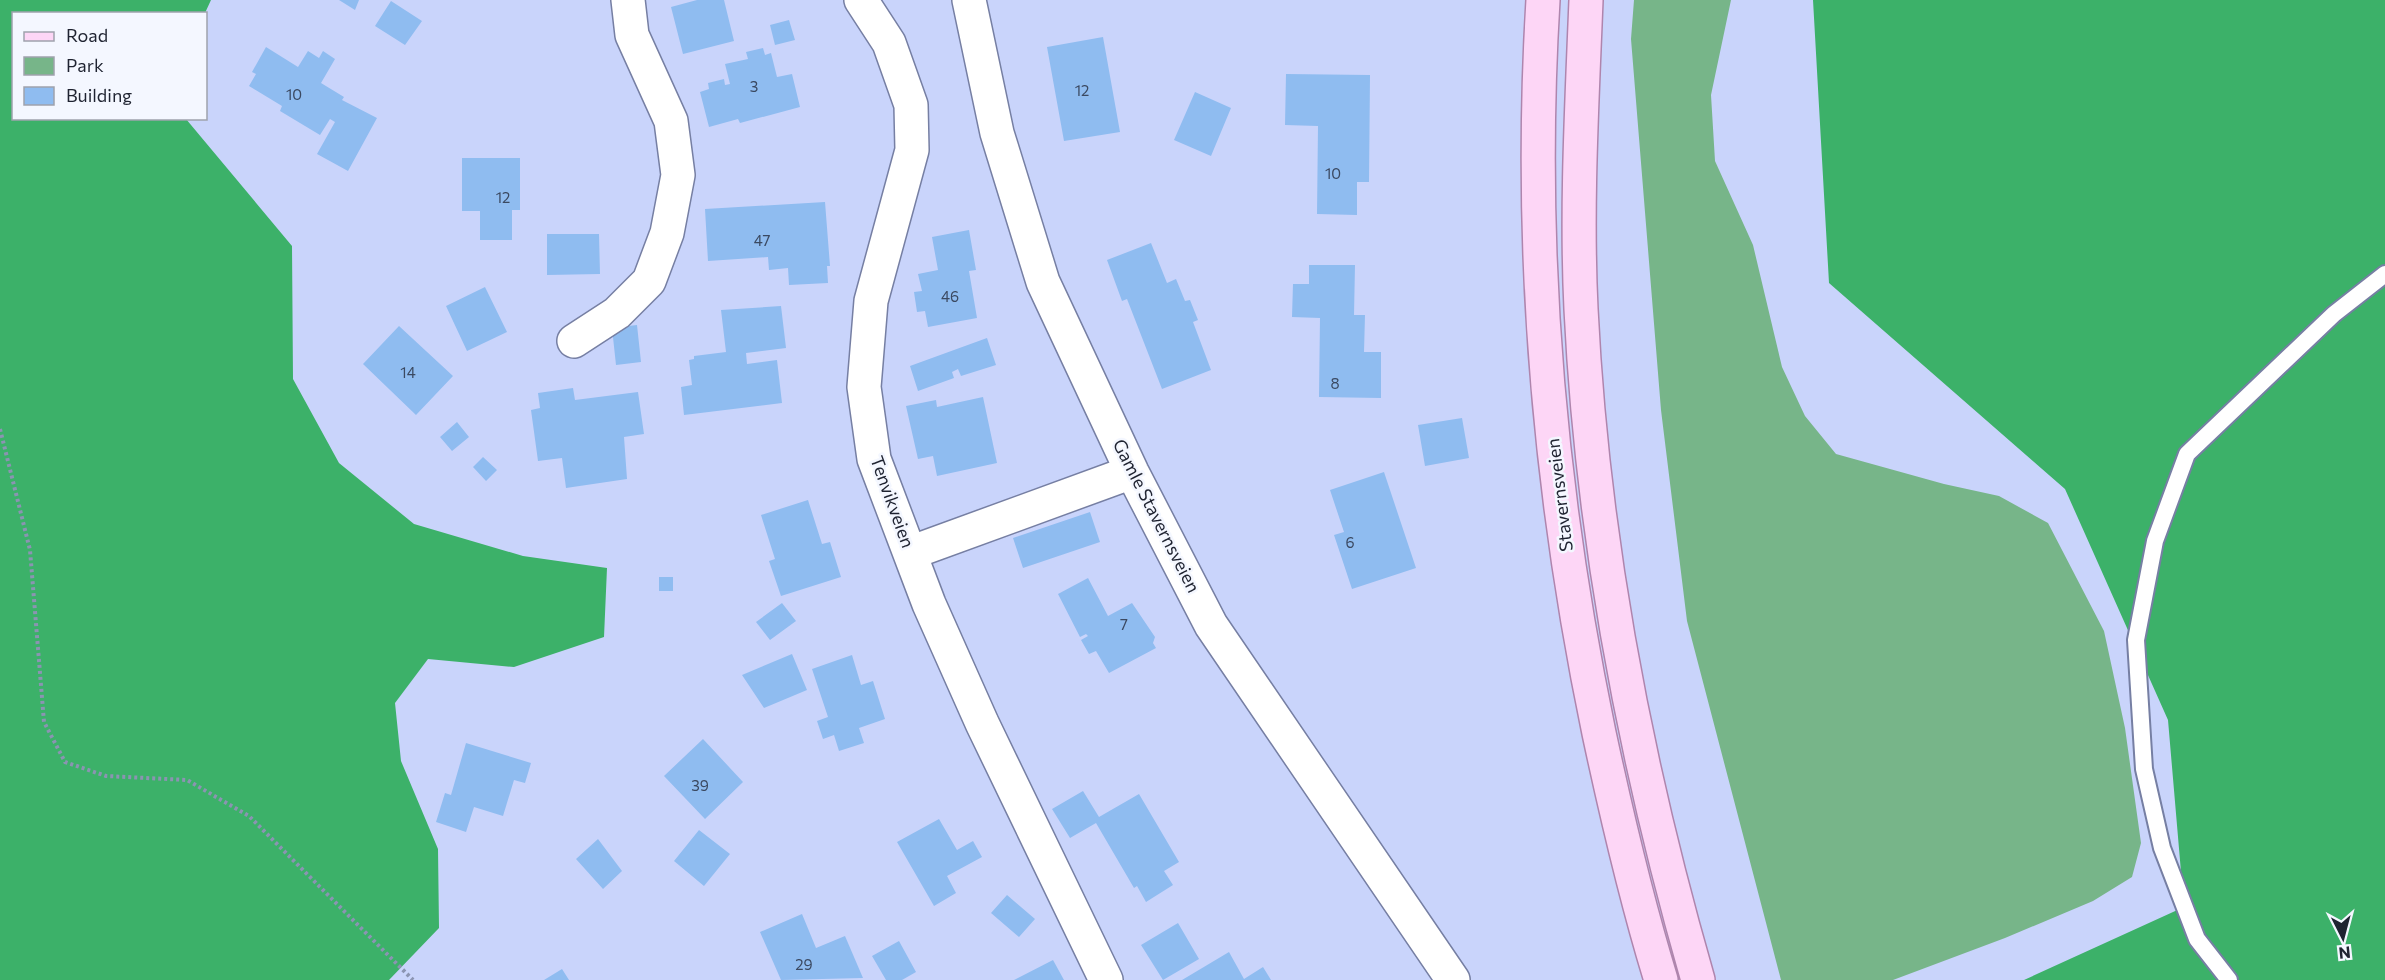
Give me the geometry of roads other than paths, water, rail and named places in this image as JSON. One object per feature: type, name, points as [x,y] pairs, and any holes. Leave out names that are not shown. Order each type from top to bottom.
[{"type":"main road","name":"Stavernsveien","points":[[1543,0],[1539,63],[1538,225],[1552,433],[1570,580],[1584,661],[1640,909],[1661,980]]},
{"type":"main road","name":"Stavernsveien","points":[[1586,0],[1578,210],[1581,310],[1596,483],[1609,578],[1634,718],[1658,827],[1698,980]]},
{"type":"street","points":[[574,341],[617,313],[649,281],[668,232],[678,175],[671,121],[632,35],[628,0]]},
{"type":"street","name":"Tenvikveien","points":[[861,0],[889,43],[911,105],[912,150],[871,301],[864,387],[874,459],[929,604],[982,723],[1106,980]]},
{"type":"street","name":"Gamle Stavernsveien","points":[[969,0],[998,134],[1043,282],[1132,472],[1211,625],[1453,980]]},
{"type":"street","points":[[910,553],[1132,472]]},
{"type":"lane","points":[[2229,980],[2197,939],[2162,848],[2144,769],[2136,640],[2155,541],[2187,454],[2334,314],[2385,274]]}]
